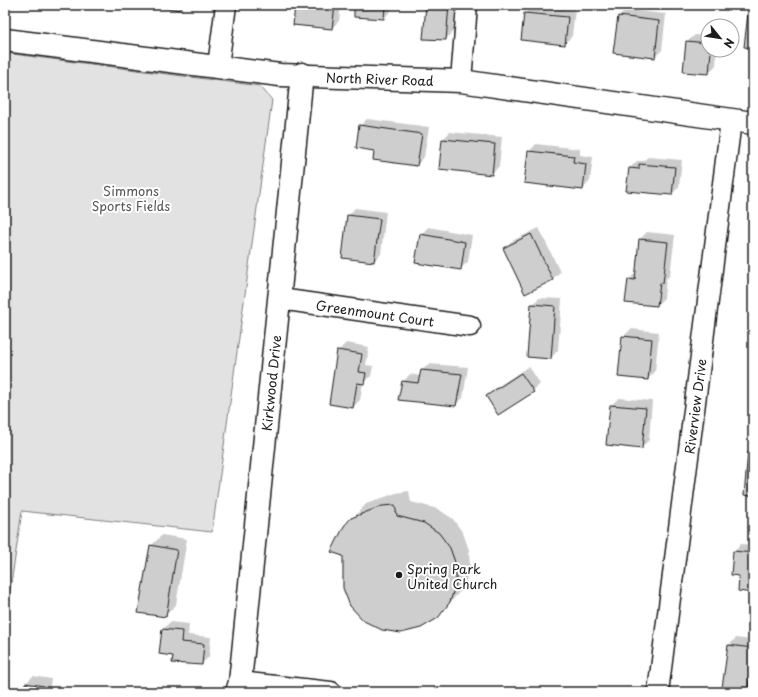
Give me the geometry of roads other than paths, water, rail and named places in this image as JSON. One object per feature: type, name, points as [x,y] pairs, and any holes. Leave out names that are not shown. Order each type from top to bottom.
[{"type":"main road","name":"North River Road","points":[[5,40],[280,75],[302,74],[461,81],[753,123]]},
{"type":"main road","name":"Kirkwood Drive","points":[[239,687],[302,74]]},
{"type":"street","points":[[218,66],[226,5]]},
{"type":"street","points":[[461,81],[467,5]]},
{"type":"street","name":"Riverview Drive","points":[[658,692],[732,121]]},
{"type":"street","name":"Greenmount Court","points":[[280,299],[470,326]]},
{"type":"street","points":[[239,687],[330,692]]},
{"type":"place","name":"Spring Park United Church","points":[[399,575]]},
{"type":"park label","name":"Simmons Sports Fields","points":[[131,198]]}]
